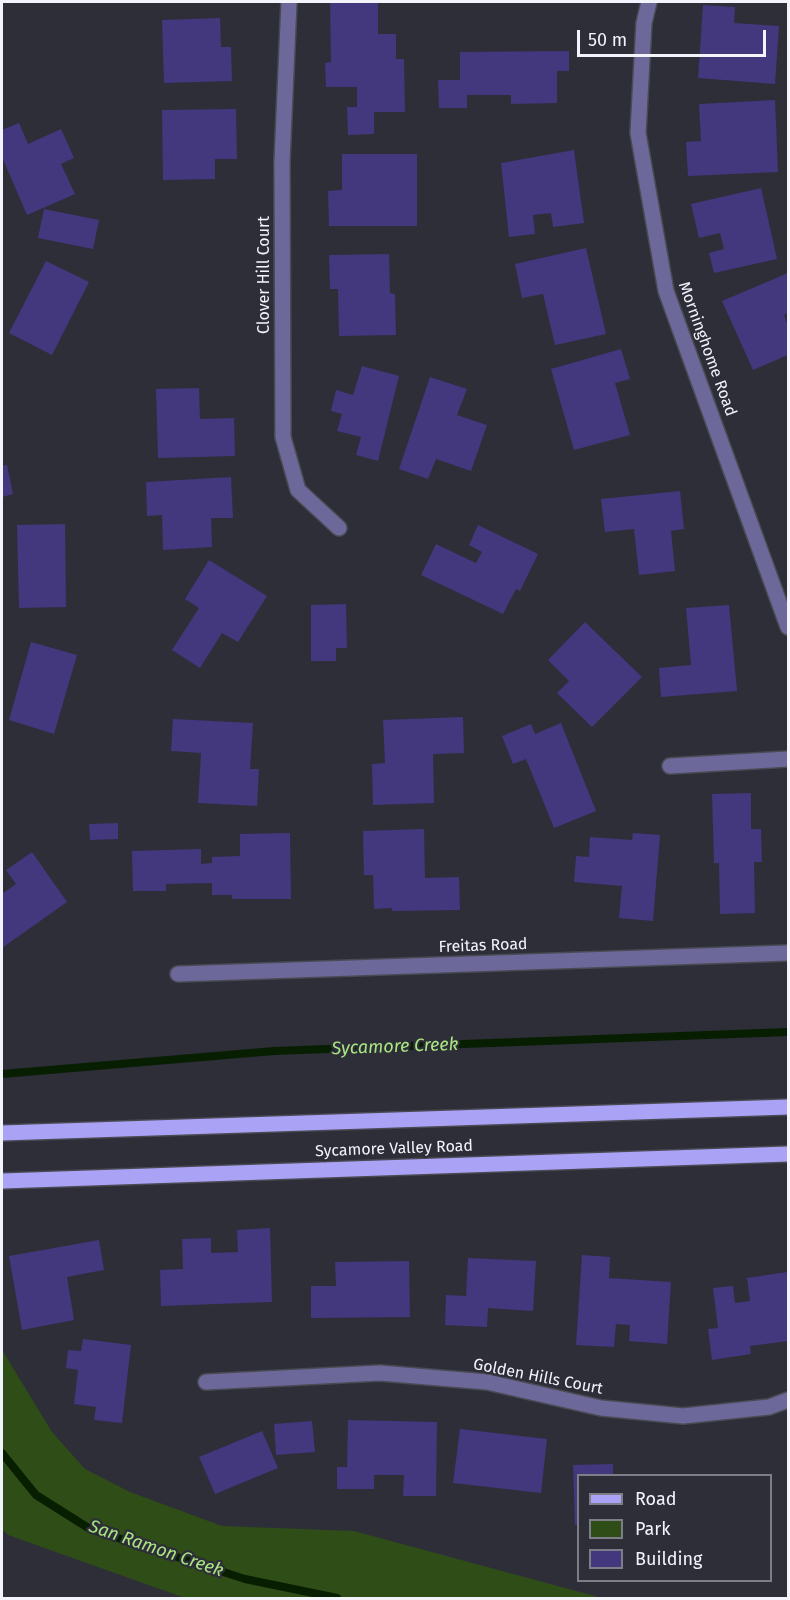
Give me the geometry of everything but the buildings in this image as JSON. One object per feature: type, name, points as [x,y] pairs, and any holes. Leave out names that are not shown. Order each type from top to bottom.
[{"type":"main road","name":"Sycamore Valley Road","points":[[2,1133],[789,1107]]},
{"type":"main road","name":"Sycamore Valley Road","points":[[2,1181],[789,1154]]},
{"type":"street","name":"Clover Hill Court","points":[[289,2],[282,161],[283,438],[298,490],[339,528]]},
{"type":"street","name":"Morninghome Road","points":[[649,2],[644,23],[638,133],[666,291],[789,627]]},
{"type":"street","points":[[670,766],[789,759]]},
{"type":"street","name":"Freitas Road","points":[[178,974],[789,953]]},
{"type":"street","name":"Golden Hills Court","points":[[206,1382],[380,1373],[488,1382],[601,1408],[683,1416],[769,1407],[789,1400]]},
{"type":"green space","points":[[2,1350],[52,1432],[85,1469],[130,1492],[222,1526],[354,1531],[602,1598],[185,1598],[8,1535],[2,1529]]},
{"type":"waterway","name":"Sycamore Creek","points":[[2,1074],[274,1051],[788,1032]]},
{"type":"waterway","name":"San Ramon Creek","points":[[2,1453],[36,1495],[90,1529],[245,1579],[337,1598]]}]
